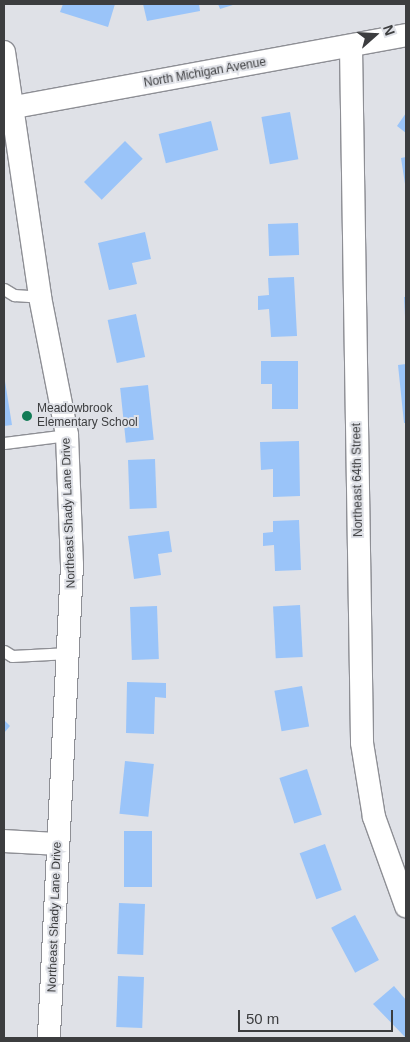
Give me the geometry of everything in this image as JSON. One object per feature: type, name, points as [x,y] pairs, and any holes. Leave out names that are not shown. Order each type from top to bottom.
[{"type":"street","name":"North Michigan Avenue","points":[[7,108],[406,35]]},
{"type":"street","name":"Northeast 64th Street","points":[[351,46],[362,743],[374,817],[406,906]]},
{"type":"street","name":"Northeast Shady Lane Drive","points":[[4,52],[7,108],[40,297],[67,435],[72,565],[50,1038]]},
{"type":"street","points":[[4,841],[58,844]]},
{"type":"lane","points":[[4,289],[14,295],[40,297]]},
{"type":"lane","points":[[4,443],[67,435]]},
{"type":"lane","points":[[4,651],[12,656],[69,653]]},
{"type":"building","points":[[63,4],[115,4],[108,27],[60,12]]},
{"type":"building","points":[[143,4],[199,4],[200,11],[147,21]]},
{"type":"building","points":[[218,4],[236,4],[220,9]]},
{"type":"building","points":[[290,112],[298,159],[270,164],[261,117]]},
{"type":"building","points":[[406,113],[406,133],[397,126]]},
{"type":"building","points":[[211,121],[218,150],[166,163],[159,134]]},
{"type":"building","points":[[125,141],[143,159],[102,200],[84,182]]},
{"type":"building","points":[[406,157],[406,184],[405,184],[401,158]]},
{"type":"building","points":[[298,223],[299,255],[269,256],[268,224]]},
{"type":"building","points":[[145,232],[151,259],[132,263],[137,284],[109,290],[98,243]]},
{"type":"building","points":[[294,277],[297,336],[271,337],[269,309],[258,310],[258,296],[269,295],[268,278]]},
{"type":"building","points":[[404,297],[406,297],[406,316],[405,316]]},
{"type":"building","points":[[136,314],[145,357],[117,363],[108,320]]},
{"type":"building","points":[[261,361],[298,361],[298,409],[272,409],[272,384],[261,384]]},
{"type":"building","points":[[406,364],[406,423],[404,423],[398,365]]},
{"type":"building","points":[[4,375],[12,425],[4,426]]},
{"type":"building","points":[[148,385],[154,440],[126,443],[120,388]]},
{"type":"building","points":[[299,441],[300,496],[273,497],[273,469],[261,470],[260,442]]},
{"type":"building","points":[[155,459],[157,508],[130,509],[128,460]]},
{"type":"building","points":[[299,520],[301,570],[275,571],[274,545],[263,546],[263,533],[273,532],[273,521]]},
{"type":"building","points":[[169,531],[172,552],[158,554],[161,575],[134,579],[128,536]]},
{"type":"building","points":[[300,605],[303,657],[276,658],[273,606]]},
{"type":"building","points":[[157,606],[159,659],[132,660],[130,607]]},
{"type":"building","points":[[127,682],[166,683],[166,698],[155,697],[154,734],[126,733]]},
{"type":"building","points":[[302,686],[309,726],[282,731],[274,691]]},
{"type":"building","points":[[4,720],[10,726],[4,733]]},
{"type":"building","points":[[125,761],[154,764],[148,817],[119,814]]},
{"type":"building","points":[[307,769],[322,815],[294,824],[279,778]]},
{"type":"building","points":[[124,831],[152,831],[152,887],[124,887]]},
{"type":"building","points":[[325,844],[342,890],[316,899],[300,853]]},
{"type":"building","points":[[119,903],[145,904],[143,955],[117,954]]},
{"type":"building","points":[[355,915],[379,960],[355,973],[331,928]]},
{"type":"building","points":[[118,976],[144,977],[142,1028],[116,1027]]},
{"type":"building","points":[[394,986],[406,1000],[406,1038],[373,1004]]},
{"type":"place","name":"Meadowbrook Elementary School","points":[[27,416]]}]
